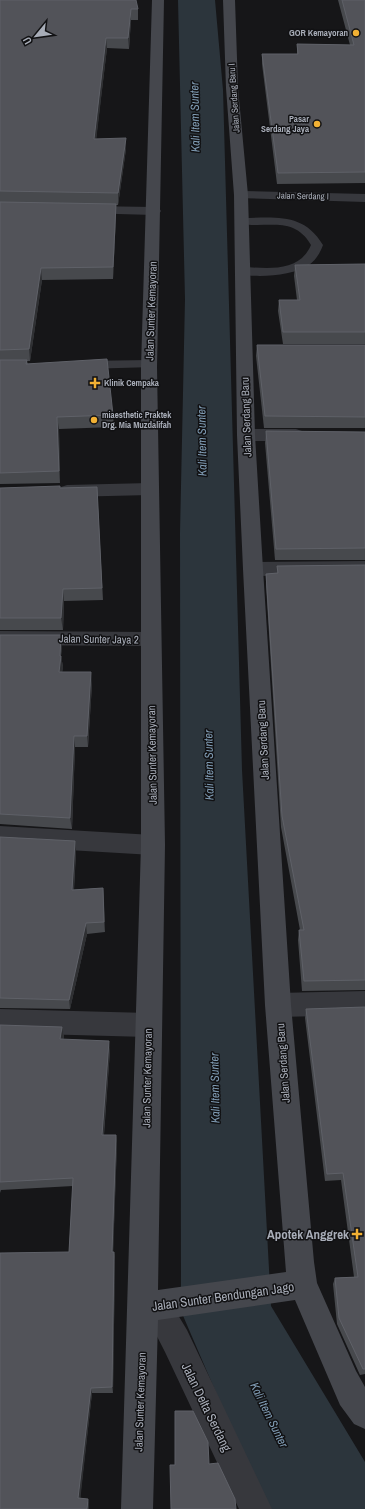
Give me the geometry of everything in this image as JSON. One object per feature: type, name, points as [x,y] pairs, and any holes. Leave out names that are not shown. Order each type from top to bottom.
[{"type":"main road","name":"Jalan Sunter Kemayoran","points":[[137,1509],[155,1306],[148,1025],[153,845],[150,364],[158,0]]},
{"type":"main road","name":"Jalan Serdang Baru I","points":[[229,0],[232,88],[241,195]]},
{"type":"main road","name":"Jalan Serdang Baru","points":[[241,195],[243,271],[251,350],[246,435],[253,569],[278,1005],[299,1262],[298,1285]]},
{"type":"main road","name":"Jalan Sunter Bendungan Jago","points":[[155,1306],[298,1285],[355,1382],[351,1394],[365,1413]]},
{"type":"street","name":"Jalan Serdang I","points":[[241,195],[365,198]]},
{"type":"street","points":[[77,210],[154,211]]},
{"type":"street","points":[[246,435],[310,435]]},
{"type":"street","points":[[47,491],[150,489]]},
{"type":"street","points":[[253,569],[365,568]]},
{"type":"street","name":"Jalan Sunter Jaya 2","points":[[0,638],[151,639]]},
{"type":"street","points":[[0,836],[153,845]]},
{"type":"street","points":[[278,1005],[365,1003]]},
{"type":"street","points":[[0,1021],[148,1025]]},
{"type":"street","name":"Jalan Delta Serdang","points":[[155,1306],[176,1341],[256,1509]]},
{"type":"lane","points":[[241,221],[282,222],[294,225],[310,234],[317,245],[310,260],[297,267],[282,271],[243,271]]},
{"type":"lane","points":[[71,366],[150,364]]},
{"type":"water","name":"Kali Item Sunter","points":[[178,0],[215,0],[223,90],[242,770],[271,1306],[365,1462],[365,1509],[266,1509],[181,1311],[180,533],[185,299]]},
{"type":"building","points":[[0,0],[136,0],[138,9],[131,9],[128,38],[106,38],[94,139],[126,138],[118,193],[0,191]]},
{"type":"building","name":"Pasar Serdang Jaya","points":[[342,0],[365,0],[365,172],[278,173],[262,54],[298,54],[297,44],[354,45]]},
{"type":"building","points":[[0,202],[116,204],[113,267],[41,268],[29,349],[0,350]]},
{"type":"building","points":[[365,264],[365,332],[283,332],[279,300],[300,300],[295,265]]},
{"type":"building","points":[[257,345],[365,345],[365,417],[265,416]]},
{"type":"building","points":[[107,359],[113,415],[57,417],[59,471],[0,473],[0,360],[27,360],[26,364]]},
{"type":"building","points":[[266,431],[365,432],[365,548],[276,549]]},
{"type":"building","points":[[60,486],[60,488],[97,487],[102,588],[63,589],[61,618],[0,618],[0,488]]},
{"type":"building","points":[[365,565],[365,980],[304,981],[299,930],[304,930],[282,816],[266,574],[278,573],[277,566]]},
{"type":"building","points":[[0,635],[61,635],[59,672],[91,672],[87,736],[74,736],[70,818],[0,814]]},
{"type":"building","points":[[0,837],[75,841],[72,890],[103,888],[104,922],[86,923],[69,1000],[0,998]]},
{"type":"building","points":[[365,1007],[365,1369],[363,1369],[339,1318],[335,1278],[358,1277],[343,1173],[327,1174],[306,1009]]},
{"type":"building","points":[[0,1025],[62,1027],[60,1039],[109,1041],[102,1135],[116,1135],[112,1252],[114,1252],[112,1387],[91,1388],[78,1498],[88,1499],[87,1509],[0,1509],[0,1253],[69,1252],[73,1178],[0,1182]]},
{"type":"building","points":[[175,1411],[193,1411],[208,1442],[209,1464],[218,1463],[235,1499],[236,1509],[171,1509],[170,1465],[175,1465]]},
{"type":"place","name":"GOR Kemayoran","points":[[356,33]]},
{"type":"place","name":"Pasar Serdang Jaya","points":[[317,124]]},
{"type":"place","name":"Klinik Cempaka","points":[[95,383]]},
{"type":"place","name":"miaesthetic Praktek Drg. Mia Muzdalifah","points":[[94,420]]},
{"type":"place","name":"Apotek Anggrek","points":[[357,1234]]}]
